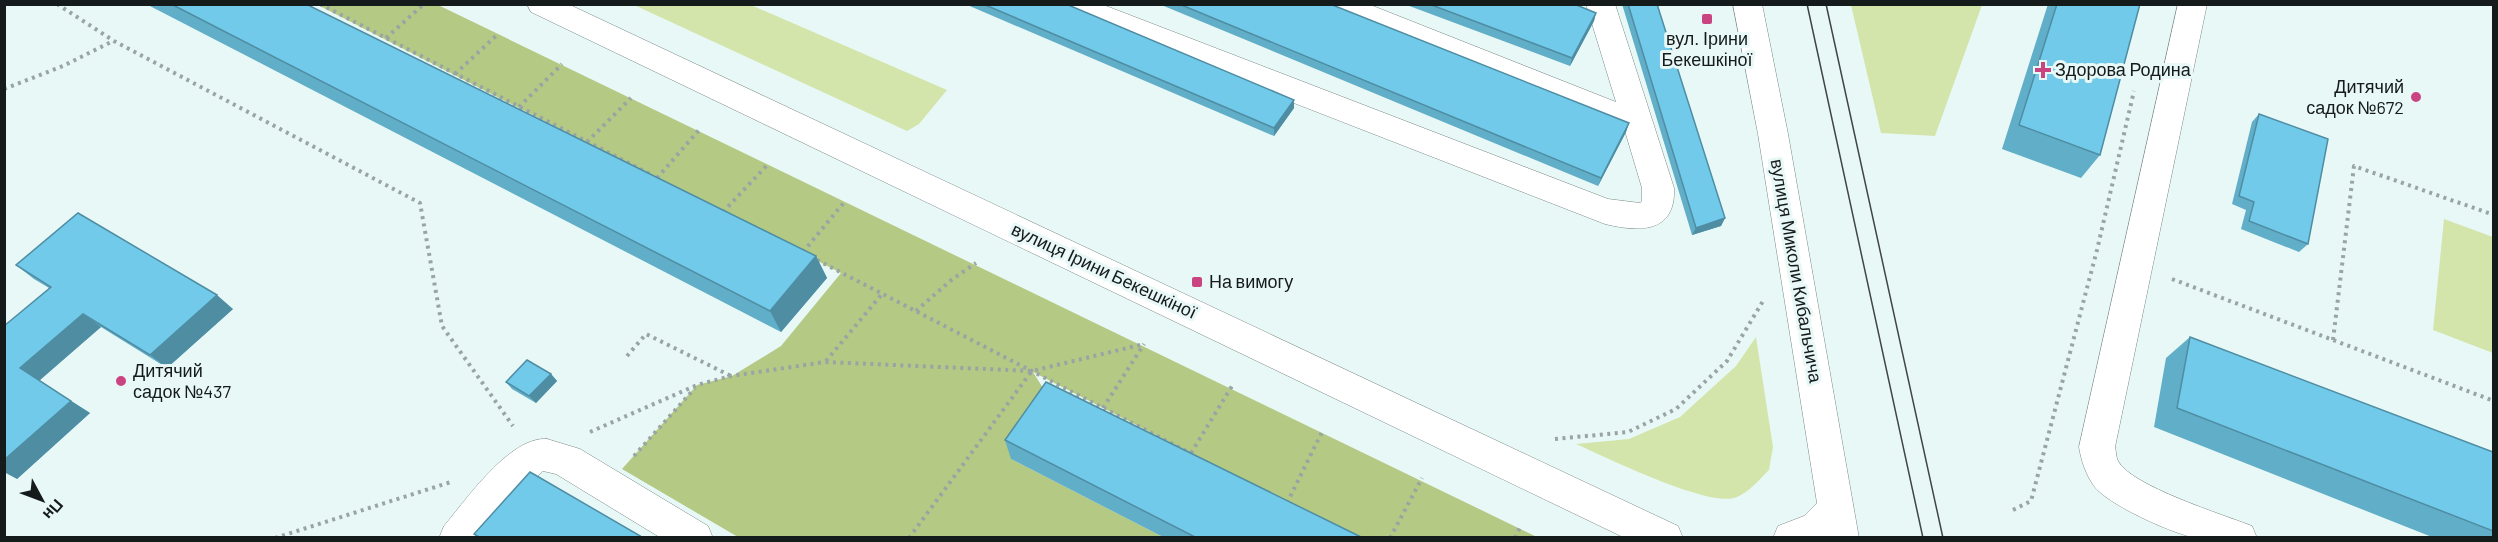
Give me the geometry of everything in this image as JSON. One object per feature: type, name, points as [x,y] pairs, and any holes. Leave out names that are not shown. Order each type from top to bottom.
[{"type":"street","name":"вулиця Ірини Бекешкіної","points":[[541,4],[1665,537]]},
{"type":"street","points":[[1070,4],[1605,211],[1638,216],[1652,213],[1658,203],[1658,188],[1599,5]]},
{"type":"street","points":[[1337,4],[1637,123]]},
{"type":"street","name":"вулиця Миколи Кибальчича","points":[[1747,4],[1773,134],[1839,523]]},
{"type":"street","points":[[2193,4],[2097,447],[2100,464],[2112,480],[2139,497],[2239,537]]},
{"type":"street","points":[[457,537],[514,475],[535,456],[548,455],[567,461],[695,537]]},
{"type":"street","points":[[1791,537],[1839,523]]},
{"type":"path","points":[[57,4],[114,41],[420,203],[442,326],[535,456]]},
{"type":"path","points":[[386,38],[424,4]]},
{"type":"path","points":[[322,5],[666,183]]},
{"type":"path","points":[[455,74],[498,34]]},
{"type":"path","points":[[4,89],[63,66],[114,41]]},
{"type":"path","points":[[519,107],[562,64]]},
{"type":"path","points":[[2013,510],[2031,501],[2097,250],[2136,83]]},
{"type":"path","points":[[587,142],[631,98]]},
{"type":"path","points":[[657,178],[699,130]]},
{"type":"path","points":[[723,212],[769,163]]},
{"type":"path","points":[[2333,340],[2354,166],[2493,215]]},
{"type":"path","points":[[802,253],[846,200]]},
{"type":"path","points":[[714,207],[733,217]]},
{"type":"path","points":[[792,248],[1200,458]]},
{"type":"path","points":[[915,311],[950,281],[976,263]]},
{"type":"path","points":[[2138,266],[2493,401]]},
{"type":"path","points":[[825,362],[882,294]]},
{"type":"path","points":[[1556,439],[1628,432],[1676,408],[1727,361],[1764,300]]},
{"type":"path","points":[[627,356],[646,334],[732,376]]},
{"type":"path","points":[[589,432],[697,385],[732,376],[825,362],[1032,371],[1144,344],[1102,408]]},
{"type":"path","points":[[909,537],[1032,371]]},
{"type":"path","points":[[608,484],[697,385]]},
{"type":"path","points":[[1191,453],[1232,386]]},
{"type":"path","points":[[1287,503],[1323,430]]},
{"type":"path","points":[[1390,537],[1422,478]]},
{"type":"path","points":[[275,537],[456,481]]},
{"type":"path","points":[[1277,498],[1297,508]]},
{"type":"path","points":[[1515,537],[1521,525]]},
{"type":"green space","points":[[318,5],[438,5],[1537,537],[1354,537],[1033,372],[1051,401],[1011,459],[1163,537],[738,537],[622,469],[697,385],[732,376],[781,346],[841,273]]},
{"type":"green space","points":[[634,5],[751,5],[947,90],[919,124],[907,131]]},
{"type":"green space","points":[[1851,5],[1982,5],[1935,136],[1881,133]]},
{"type":"green space","points":[[2444,219],[2493,237],[2493,353],[2433,330]]},
{"type":"green space","points":[[1756,337],[1773,447],[1769,470],[1741,495],[1724,499],[1682,489],[1576,444],[1629,439],[1680,417],[1736,366]]},
{"type":"building","points":[[171,4],[306,4],[816,256],[770,311]]},
{"type":"building","points":[[983,4],[1066,4],[1294,100],[1274,128]]},
{"type":"building","points":[[1179,4],[1330,4],[1629,123],[1601,178]]},
{"type":"building","points":[[1429,4],[1574,4],[1596,13],[1572,58]]},
{"type":"building","points":[[1628,4],[1657,4],[1725,218],[1696,228]]},
{"type":"building","points":[[2057,4],[2140,4],[2100,155],[2019,125]]},
{"type":"building","points":[[2259,114],[2328,139],[2308,244],[2249,221],[2254,202],[2239,196]]},
{"type":"building","points":[[78,213],[217,295],[150,355],[83,314],[20,368],[71,401],[4,460],[4,326],[51,287],[16,265]]},
{"type":"building","points":[[2190,337],[2493,452],[2493,531],[2177,408]]},
{"type":"building","points":[[527,360],[551,374],[529,396],[506,382]]},
{"type":"building","points":[[1046,382],[1361,537],[1195,537],[1005,440]]},
{"type":"building","points":[[530,472],[642,537],[479,537],[474,534]]},
{"type":"tram line","points":[[1807,4],[1923,538]]},
{"type":"tram line","points":[[1826,4],[1943,538]]},
{"type":"place","name":"вул. Ірини Бекешкіної","points":[[1707,19]]},
{"type":"place","name":"Здорова Родина","points":[[2043,70]]},
{"type":"place","name":"Дитячий садок №672","points":[[2416,97]]},
{"type":"place","name":"На вимогу","points":[[1197,282]]},
{"type":"place","name":"Дитячий садок №437","points":[[121,381]]}]
